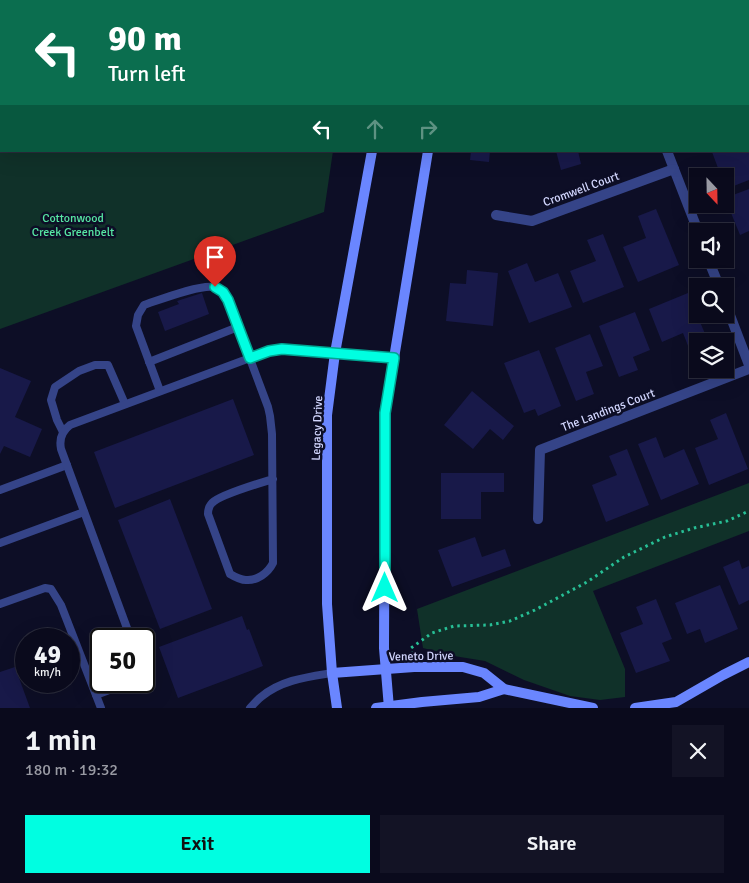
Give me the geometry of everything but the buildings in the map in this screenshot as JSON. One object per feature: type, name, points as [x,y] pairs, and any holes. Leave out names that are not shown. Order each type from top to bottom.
[{"type":"main road","name":"Legacy Drive","points":[[337,708],[332,673],[327,604],[328,415],[335,353],[372,152]]},
{"type":"main road","points":[[389,707],[384,648],[385,413],[428,152]]},
{"type":"main road","points":[[335,353],[394,358]]},
{"type":"main road","points":[[635,708],[676,702],[749,662]]},
{"type":"main road","name":"Veneto Drive","points":[[332,673],[435,666],[464,668],[484,673],[504,689],[593,708]]},
{"type":"main road","name":"Veneto Drive","points":[[376,708],[479,697],[504,689]]},
{"type":"street","points":[[667,152],[695,223]]},
{"type":"street","name":"Cromwell Court","points":[[496,216],[532,221],[674,169]]},
{"type":"street","points":[[733,323],[749,365]]},
{"type":"street","name":"The Landings Court","points":[[538,519],[540,450],[749,369]]},
{"type":"lane","points":[[160,392],[136,326],[138,316],[144,305],[201,287],[215,287],[223,292],[228,300],[268,407],[272,434],[273,479],[273,563],[270,570],[263,576],[247,581],[238,579],[230,574],[208,514],[208,509],[211,503],[220,498],[273,479]]},
{"type":"lane","points":[[149,362],[238,327]]},
{"type":"lane","points":[[127,628],[61,449],[60,443],[63,432],[70,425],[269,351],[282,349],[335,353]]},
{"type":"lane","points":[[63,432],[51,400],[55,387],[79,371],[95,365],[108,365],[125,404]]},
{"type":"lane","points":[[0,490],[67,465]]},
{"type":"lane","points":[[0,543],[84,512]]},
{"type":"lane","points":[[0,604],[45,588],[51,589],[61,605],[101,708]]},
{"type":"lane","points":[[250,708],[262,696],[284,683],[332,673]]},
{"type":"lane","points":[[96,695],[101,693]]},
{"type":"path","points":[[414,667],[411,648],[432,633],[454,626],[490,625],[510,621],[535,610],[586,582],[624,556],[665,537],[726,521],[749,510]]},
{"type":"green space","name":"Cottonwood Creek Greenbelt","points":[[0,152],[333,152],[324,212],[0,329]]},
{"type":"green space","points":[[749,483],[749,531],[593,591],[625,669],[625,697],[600,700],[570,696],[524,680],[485,661],[423,648],[417,609]]},
{"type":"route","points":[[215,287],[223,292],[228,300],[250,358],[269,351],[282,349],[394,358],[385,413],[385,588]]}]
